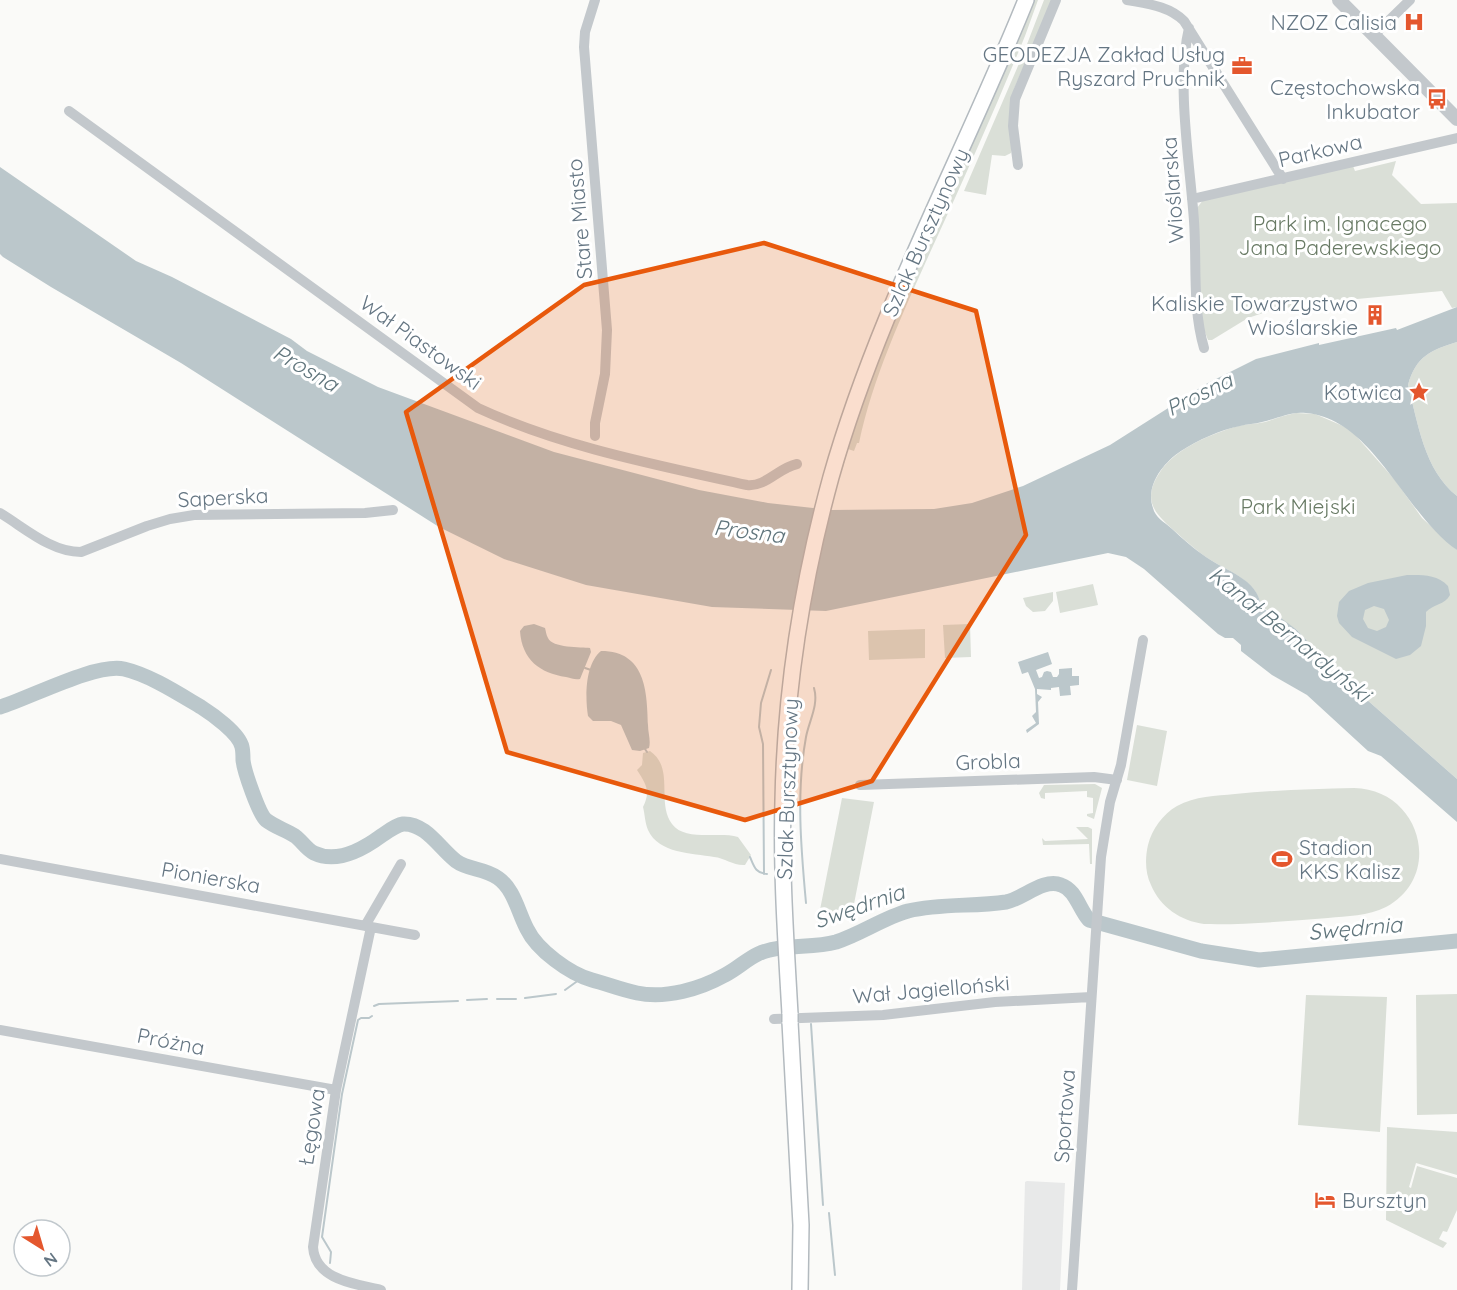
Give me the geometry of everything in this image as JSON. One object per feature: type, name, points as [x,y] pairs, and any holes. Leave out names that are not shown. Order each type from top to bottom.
[{"type":"main road","name":"Szlak Bursztynowy","points":[[801,1226],[782,838],[786,729],[799,623],[812,553],[826,496],[857,397],[882,332],[1026,0]]},
{"type":"main road","points":[[800,1290],[801,1226]]},
{"type":"main road","points":[[801,1226],[810,1290]]},
{"type":"street","name":"Stare Miasto","points":[[595,0],[585,32],[584,47],[606,311],[607,352],[595,436]]},
{"type":"street","points":[[1018,165],[1013,126],[1015,99],[1056,0]]},
{"type":"street","points":[[1127,0],[1172,11],[1179,16],[1189,28],[1283,178]]},
{"type":"street","points":[[1339,0],[1457,118]]},
{"type":"street","points":[[1374,35],[1410,0]]},
{"type":"street","name":"Wioślarska","points":[[1189,28],[1185,85],[1197,316],[1204,348]]},
{"type":"street","name":"Wał Piastowski","points":[[69,111],[478,408],[573,443],[652,464],[747,485],[760,484],[783,468],[797,464]]},
{"type":"street","name":"Parkowa","points":[[1192,199],[1457,138]]},
{"type":"street","name":"Saperska","points":[[0,513],[57,548],[69,552],[81,552],[170,519],[194,515],[364,513],[393,510]]},
{"type":"street","points":[[1117,780],[1143,640]]},
{"type":"street","name":"Grobla","points":[[860,784],[1094,777],[1117,780]]},
{"type":"street","name":"Sportowa","points":[[1072,1290],[1098,898],[1104,836],[1117,780]]},
{"type":"street","name":"Pionierska","points":[[0,860],[415,934]]},
{"type":"street","name":"Łęgowa","points":[[381,1290],[336,1278],[326,1272],[314,1254],[314,1240],[336,1090],[368,927],[401,864]]},
{"type":"street","name":"Wał Jagielloński","points":[[774,1019],[883,1015],[994,1002],[1091,997]]},
{"type":"street","name":"Próżna","points":[[0,1030],[336,1090]]},
{"type":"highlighted area","points":[[764,243],[976,311],[1026,535],[872,781],[745,820],[507,752],[406,412],[584,285]]},
{"type":"shaded area","points":[[1025,1182],[1065,1183],[1060,1290],[1022,1290]]},
{"type":"green space","points":[[1032,0],[1038,0],[1025,36],[881,368],[859,443],[854,451],[848,449],[843,467],[839,466],[866,383]]},
{"type":"green space","points":[[1044,0],[1052,0],[1014,89],[1011,153],[1005,156],[992,155],[986,195],[964,191],[1024,52]]},
{"type":"green space","name":"Park im. Ignacego Jana Paderewskiego","points":[[1396,161],[1392,175],[1421,204],[1457,203],[1457,307],[1452,308],[1442,291],[1325,302],[1272,310],[1248,318],[1212,340],[1208,340],[1201,322],[1197,208],[1203,200],[1353,166],[1355,171]]},
{"type":"green space","points":[[1457,342],[1457,496],[1437,473],[1430,459],[1419,430],[1408,385],[1420,361],[1432,351]]},
{"type":"green space","name":"Park Miejski","points":[[1296,413],[1315,414],[1350,429],[1395,480],[1422,518],[1457,550],[1457,779],[1341,677],[1297,630],[1261,606],[1259,597],[1248,583],[1197,550],[1162,520],[1153,506],[1151,499],[1154,482],[1167,463],[1185,449],[1228,429]]},
{"type":"green space","points":[[1093,584],[1098,605],[1060,613],[1056,592]]},
{"type":"green space","points":[[1053,592],[1053,601],[1045,611],[1033,612],[1026,606],[1023,598]]},
{"type":"green space","points":[[970,624],[971,657],[945,658],[943,625]]},
{"type":"green space","points":[[925,629],[925,658],[869,660],[868,631]]},
{"type":"green space","points":[[1137,725],[1167,731],[1157,786],[1127,780]]},
{"type":"green space","points":[[650,751],[662,766],[665,806],[672,824],[685,833],[738,837],[751,855],[745,865],[677,851],[660,844],[653,838],[647,827],[643,807],[647,792],[637,770],[642,765],[643,753]]},
{"type":"green space","points":[[1095,784],[1102,788],[1094,819],[1087,816],[1093,813],[1093,798],[1087,797],[1087,791],[1045,793],[1045,799],[1041,798],[1039,793],[1044,785]]},
{"type":"green space","name":"Stadion KKS Kalisz","points":[[1354,788],[1377,792],[1395,803],[1409,818],[1417,836],[1419,856],[1415,875],[1404,893],[1386,907],[1350,916],[1204,924],[1187,920],[1172,912],[1155,893],[1147,870],[1148,845],[1159,822],[1177,806],[1198,798],[1213,796]]},
{"type":"green space","points":[[842,798],[874,802],[853,909],[817,925]]},
{"type":"green space","points":[[1076,827],[1092,829],[1092,864],[1090,864],[1089,844],[1043,845],[1042,838],[1045,841],[1088,839]]},
{"type":"green space","points":[[1457,994],[1457,1114],[1417,1115],[1416,995]]},
{"type":"green space","points":[[1306,995],[1387,997],[1380,1132],[1298,1125]]},
{"type":"green space","points":[[1387,1127],[1457,1132],[1457,1175],[1416,1163],[1409,1187],[1411,1188],[1417,1166],[1457,1178],[1457,1210],[1447,1232],[1443,1231],[1439,1239],[1447,1243],[1443,1248],[1386,1220]]},
{"type":"water","points":[[0,167],[136,261],[172,277],[378,387],[554,452],[699,490],[768,503],[831,510],[934,509],[972,503],[1023,486],[1110,445],[1206,384],[1256,359],[1319,343],[1319,345],[1396,328],[1397,330],[1457,307],[1457,342],[1432,351],[1420,361],[1408,385],[1419,430],[1430,459],[1437,473],[1457,496],[1457,550],[1438,534],[1370,449],[1351,432],[1330,419],[1306,413],[1289,414],[1232,428],[1195,443],[1174,456],[1162,469],[1151,491],[1151,500],[1154,511],[1160,519],[1202,554],[1248,582],[1259,597],[1261,606],[1297,630],[1341,677],[1457,779],[1457,822],[1381,756],[1368,751],[1307,695],[1272,675],[1241,651],[1241,645],[1233,638],[1225,638],[1218,634],[1144,569],[1126,557],[1108,553],[826,611],[712,607],[586,585],[504,559],[439,527],[181,363],[3,257],[0,254]]},
{"type":"water","points":[[1418,575],[1434,577],[1448,586],[1450,595],[1448,598],[1426,612],[1426,626],[1421,646],[1410,655],[1396,659],[1352,637],[1339,623],[1337,616],[1339,602],[1349,591],[1368,583]],"holes":[[[1374,606],[1384,609],[1389,620],[1386,627],[1377,631],[1368,628],[1363,619],[1365,610]]]},
{"type":"water","points":[[534,624],[545,628],[548,638],[555,644],[590,648],[591,652],[580,679],[548,672],[534,663],[524,650],[520,631],[524,626]]},
{"type":"water","points":[[601,651],[616,653],[627,658],[641,676],[647,700],[649,748],[640,751],[632,750],[621,725],[611,721],[593,721],[588,716],[587,681],[592,664]]},
{"type":"water","points":[[1048,652],[1052,664],[1036,670],[1039,678],[1047,671],[1051,672],[1053,677],[1057,677],[1059,669],[1072,668],[1072,676],[1079,676],[1079,685],[1070,686],[1071,695],[1060,696],[1059,687],[1051,688],[1051,690],[1037,689],[1037,694],[1042,697],[1038,702],[1039,724],[1027,733],[1026,730],[1036,723],[1032,716],[1036,712],[1035,689],[1028,672],[1022,674],[1018,662]]},
{"type":"waterway","points":[[585,668],[591,670]]},
{"type":"waterway","name":"Swędrnia","points":[[0,707],[62,682],[97,671],[124,669],[144,676],[201,707],[231,730],[242,747],[246,773],[263,816],[269,822],[295,836],[314,853],[332,857],[349,854],[400,825],[419,828],[456,861],[498,878],[512,894],[532,937],[555,960],[583,977],[648,995],[683,992],[715,980],[754,956],[767,951],[836,942],[908,911],[1006,902],[1047,884],[1066,887],[1074,895],[1089,920],[1201,951],[1259,960],[1457,941]]},
{"type":"waterway","points":[[764,874],[763,744],[759,727],[761,703],[771,670]]},
{"type":"waterway","points":[[806,903],[800,799],[806,737],[815,701],[814,688]]},
{"type":"waterway","points":[[750,857],[757,871],[767,874]]},
{"type":"waterway","points":[[565,990],[583,977]]},
{"type":"waterway","points":[[525,998],[556,994]]},
{"type":"waterway","points":[[467,1000],[487,999]]},
{"type":"waterway","points":[[497,999],[516,999]]},
{"type":"waterway","points":[[374,1006],[458,1001]]},
{"type":"waterway","points":[[330,1263],[331,1252],[322,1237],[342,1094],[358,1020],[372,1016]]},
{"type":"waterway","points":[[811,1024],[823,1205]]},
{"type":"waterway","points":[[829,1213],[835,1275]]},
{"type":"place","name":"NZOZ Calisia","points":[[1414,22]]},
{"type":"place","name":"GEODEZJA Zakład Usług Ryszard Pruchnik","points":[[1242,66]]},
{"type":"place","name":"Częstochowska Inkubator","points":[[1437,99]]},
{"type":"place","name":"Kaliskie Towarzystwo Wioślarskie","points":[[1375,315]]},
{"type":"place","name":"Kotwica","points":[[1419,392]]},
{"type":"place","name":"Stadion KKS Kalisz","points":[[1282,859]]},
{"type":"place","name":"Bursztyn","points":[[1325,1200]]},
{"type":"water label","name":"Prosna","points":[[306,368]]},
{"type":"water label","name":"Prosna","points":[[1199,394]]},
{"type":"water label","name":"Prosna","points":[[749,531]]},
{"type":"water label","name":"Kanał Bernardyński","points":[[1290,634]]}]
